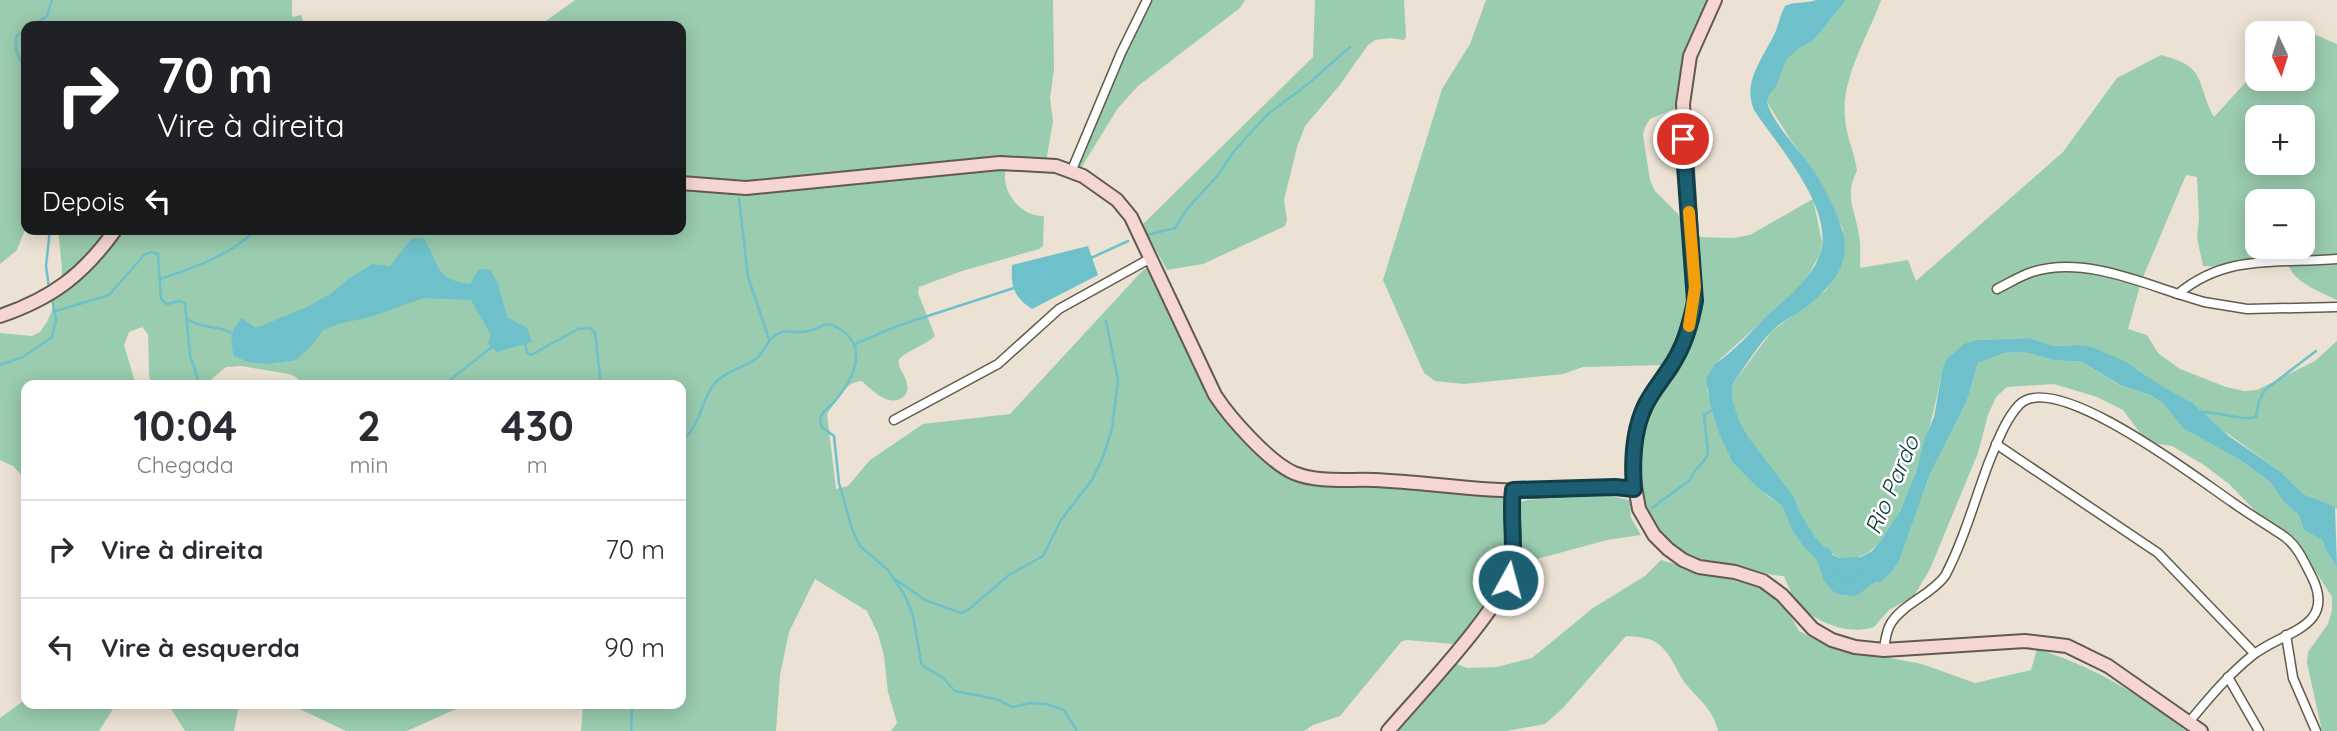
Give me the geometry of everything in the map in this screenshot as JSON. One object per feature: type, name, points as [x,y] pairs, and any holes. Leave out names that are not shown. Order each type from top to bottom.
[{"type":"main road","points":[[1715,0],[1690,57],[1683,104],[1683,139],[1695,287],[1693,309],[1680,351],[1654,389],[1640,419],[1635,441],[1634,489],[1643,518],[1675,555],[1699,567],[1735,572],[1763,581],[1782,595],[1806,622],[1822,634],[1844,644],[1884,650],[2025,641],[2067,646],[2094,657],[2201,731]]},
{"type":"main road","points":[[686,183],[746,188],[980,164],[1056,166],[1094,183],[1117,200],[1131,217],[1220,403],[1265,451],[1291,471],[1318,479],[1513,490],[1615,487],[1634,489]]},
{"type":"main road","points":[[0,316],[50,293],[87,267],[111,235]]},
{"type":"main road","points":[[1388,731],[1481,621],[1508,580],[1513,563],[1513,490]]},
{"type":"street","points":[[1071,172],[1121,53],[1147,0]]},
{"type":"street","points":[[894,420],[998,364],[1059,309],[1151,258]]},
{"type":"street","points":[[2178,294],[2193,281],[2229,266],[2255,262],[2337,259]]},
{"type":"street","points":[[1997,289],[2031,273],[2073,268],[2100,271],[2204,302],[2248,309],[2337,307]]},
{"type":"street","points":[[1884,650],[1888,629],[1894,620],[1945,576],[1996,444],[2020,404],[2027,398],[2041,397],[2063,401],[2082,408],[2160,451],[2285,537],[2300,552],[2318,589],[2319,606],[2311,620],[2255,653],[2228,677],[2189,722]]},
{"type":"street","points":[[1996,444],[2168,561],[2255,653]]},
{"type":"street","points":[[2286,635],[2293,678],[2316,731]]},
{"type":"street","points":[[2228,677],[2259,731]]},
{"type":"green space","points":[[0,0],[292,0],[292,17],[301,15],[303,21],[21,21],[23,235],[17,250],[0,264]]},
{"type":"green space","points":[[575,0],[1053,0],[1054,69],[1050,98],[1053,121],[1045,168],[1007,166],[1005,175],[1008,192],[1019,207],[1035,215],[1044,216],[1043,246],[919,287],[918,293],[935,336],[899,359],[907,386],[905,395],[894,401],[888,400],[862,381],[856,382],[842,393],[827,414],[836,489],[848,486],[870,460],[923,424],[1010,414],[1144,269],[1147,269],[1177,330],[1189,335],[1227,409],[1292,470],[1321,477],[1520,489],[1505,506],[1507,555],[1505,568],[1494,592],[1454,644],[1406,640],[1401,642],[1340,716],[1304,731],[891,731],[897,723],[888,692],[884,656],[878,634],[867,611],[815,579],[789,632],[780,675],[776,731],[581,731],[583,709],[686,709],[686,380],[299,380],[289,374],[241,366],[226,367],[211,380],[150,380],[148,334],[142,327],[129,332],[124,345],[134,380],[21,380],[21,475],[13,466],[0,460],[0,333],[32,336],[40,332],[47,322],[53,297],[61,287],[59,235],[686,235],[686,21],[546,21]]},
{"type":"green space","points":[[1152,0],[1245,0],[1240,8],[1138,86],[1118,108],[1081,168],[1077,167],[1075,164],[1110,82]]},
{"type":"green space","points":[[1315,0],[1404,0],[1406,37],[1404,40],[1375,40],[1368,45],[1339,86],[1305,126],[1284,200],[1287,220],[1285,226],[1203,264],[1167,270],[1142,225],[1313,57]]},
{"type":"green space","points":[[1486,0],[1708,0],[1685,60],[1676,108],[1650,119],[1643,135],[1650,180],[1655,191],[1678,214],[1685,228],[1690,298],[1676,347],[1664,365],[1583,367],[1563,374],[1464,384],[1435,381],[1424,373],[1383,280],[1442,89],[1470,44]]},
{"type":"green space","points":[[1846,0],[1881,0],[1851,72],[1845,103],[1846,125],[1857,171],[1851,195],[1860,239],[1860,268],[1908,260],[1916,281],[2063,152],[2117,78],[2161,55],[2176,60],[2193,70],[2198,77],[2214,117],[2245,83],[2245,91],[2315,91],[2315,35],[2337,44],[2337,300],[2301,281],[2288,263],[2237,268],[2203,266],[2197,237],[2197,177],[2186,175],[2141,282],[2128,329],[2147,335],[2158,353],[2180,369],[2244,391],[2257,390],[2315,361],[2337,341],[2337,509],[2303,494],[2280,471],[2137,369],[2077,345],[2054,346],[2029,338],[1979,340],[1943,367],[1925,444],[1902,506],[1888,531],[1872,550],[1854,558],[1839,557],[1824,547],[1806,525],[1795,499],[1751,443],[1735,413],[1731,399],[1732,385],[1772,331],[1826,290],[1842,264],[1843,229],[1820,180],[1767,102],[1776,87],[1785,60],[1814,40]]},
{"type":"green space","points":[[1813,199],[1822,242],[1820,255],[1804,283],[1715,364],[1707,390],[1719,434],[1732,462],[1782,506],[1802,545],[1840,582],[1856,585],[1877,583],[1890,574],[1899,562],[1930,474],[1967,401],[1978,363],[2005,353],[2023,352],[2054,360],[2082,362],[2119,385],[2150,395],[2163,403],[2184,428],[2240,460],[2270,482],[2298,514],[2304,530],[2323,541],[2337,567],[2337,731],[2322,731],[2307,663],[2308,652],[2328,624],[2332,597],[2297,542],[2266,522],[2229,484],[2204,465],[2172,446],[2143,437],[2123,410],[2097,397],[2054,384],[2007,387],[1996,397],[1988,415],[1978,453],[1930,569],[1914,596],[1889,610],[1874,627],[1855,630],[1825,623],[1797,603],[1784,576],[1695,561],[1681,554],[1665,540],[1642,503],[1638,486],[1638,464],[1647,418],[1655,398],[1683,358],[1699,322],[1702,290],[1698,237],[1733,238],[1750,235]]},
{"type":"green space","points":[[1605,495],[1630,500],[1631,518],[1641,535],[1607,540],[1518,564],[1517,509],[1521,502]]},
{"type":"green space","points":[[1661,560],[1689,568],[1745,577],[1773,595],[1786,608],[1799,631],[1818,641],[1842,649],[1922,664],[1975,683],[2031,670],[2037,649],[2078,664],[2116,683],[2152,705],[2186,731],[1718,731],[1709,711],[1685,683],[1662,647],[1650,640],[1626,636],[1563,708],[1545,724],[1506,731],[1395,731],[1454,663],[1467,668],[1497,667],[1532,658],[1593,608],[1645,576]]},
{"type":"green space","points":[[21,703],[21,709],[113,709],[99,731],[0,731],[0,718]]},
{"type":"green space","points":[[171,709],[238,709],[234,731],[185,731]]},
{"type":"green space","points":[[300,709],[456,709],[407,731],[346,731]]},
{"type":"water","points":[[1816,0],[1846,0],[1814,40],[1786,60],[1767,102],[1777,122],[1815,172],[1838,217],[1845,247],[1843,260],[1826,289],[1769,334],[1732,385],[1732,399],[1739,421],[1794,497],[1814,536],[1832,555],[1840,558],[1861,557],[1872,551],[1900,511],[1916,472],[1934,417],[1943,367],[1947,359],[1964,344],[1978,340],[2029,338],[2054,346],[2092,347],[2126,362],[2192,403],[2230,437],[2280,471],[2303,494],[2335,507],[2337,567],[2323,541],[2304,530],[2298,514],[2270,482],[2240,460],[2183,428],[2163,403],[2150,395],[2120,385],[2082,362],[2054,360],[2023,352],[2005,353],[1978,363],[1967,401],[1930,474],[1899,562],[1890,574],[1880,582],[1864,585],[1840,582],[1802,545],[1782,506],[1757,487],[1732,462],[1719,434],[1706,379],[1715,364],[1798,288],[1819,257],[1823,239],[1813,200],[1790,160],[1754,110],[1751,100],[1752,80],[1785,6]]},
{"type":"water","points":[[424,238],[439,270],[450,279],[470,284],[479,269],[491,270],[498,284],[507,317],[527,328],[532,342],[497,352],[488,343],[491,335],[471,300],[424,298],[323,330],[296,360],[268,364],[248,362],[234,356],[232,336],[242,318],[256,328],[307,307],[332,293],[372,264],[390,266],[411,239]]},
{"type":"water","points":[[1088,246],[1098,275],[1032,309],[1017,295],[1012,279],[1012,265]]},
{"type":"waterway","points":[[40,21],[47,16],[52,0]]},
{"type":"waterway","points":[[21,33],[17,35],[16,44],[21,60]]},
{"type":"waterway","points":[[1143,236],[1175,228],[1234,151],[1267,115],[1350,47]]},
{"type":"waterway","points":[[739,199],[748,277],[769,339]]},
{"type":"waterway","points":[[49,235],[46,266],[49,288]]},
{"type":"waterway","points":[[160,279],[223,254],[250,235]]},
{"type":"waterway","points":[[1091,258],[1128,241]]},
{"type":"waterway","points":[[56,311],[109,295],[144,255],[151,252],[158,254],[161,299],[167,304],[180,301],[185,303],[190,355],[198,380]]},
{"type":"waterway","points":[[855,344],[897,326],[1017,287]]},
{"type":"waterway","points":[[0,365],[23,357],[52,337],[56,320],[52,298]]},
{"type":"waterway","points":[[186,318],[234,335]]},
{"type":"waterway","points":[[895,579],[925,600],[961,613],[1009,575],[1043,556],[1061,520],[1092,480],[1112,429],[1118,380],[1106,321]]},
{"type":"waterway","points":[[686,436],[692,430],[716,382],[757,358],[777,334],[806,332],[826,325],[842,331],[854,345],[855,364],[846,386],[824,412],[820,421],[822,427],[834,436],[839,483],[852,529],[860,546],[888,570],[904,594],[913,615],[923,666],[942,677],[955,691],[996,699],[1013,707],[1029,703],[1046,704],[1064,710],[1077,731]]},
{"type":"waterway","points":[[525,344],[531,355],[578,329],[590,328],[595,333],[600,380]]},
{"type":"waterway","points":[[450,380],[493,346]]},
{"type":"waterway","points":[[2200,412],[2242,418],[2256,417],[2259,401],[2265,390],[2316,351]]},
{"type":"waterway","points":[[1652,508],[1690,480],[1706,457],[1708,453],[1704,415],[1715,408]]},
{"type":"waterway","name":"Rio Pardo","points":[[1824,555],[1831,577],[1839,586],[1854,588],[1873,573]]},
{"type":"waterway","points":[[631,731],[632,709]]},
{"type":"slow traffic","points":[[1689,212],[1695,301],[1689,326]]},
{"type":"route","points":[[1508,580],[1513,563],[1513,490],[1615,487],[1634,489],[1635,441],[1640,419],[1654,389],[1680,351],[1695,301],[1683,139]]}]
